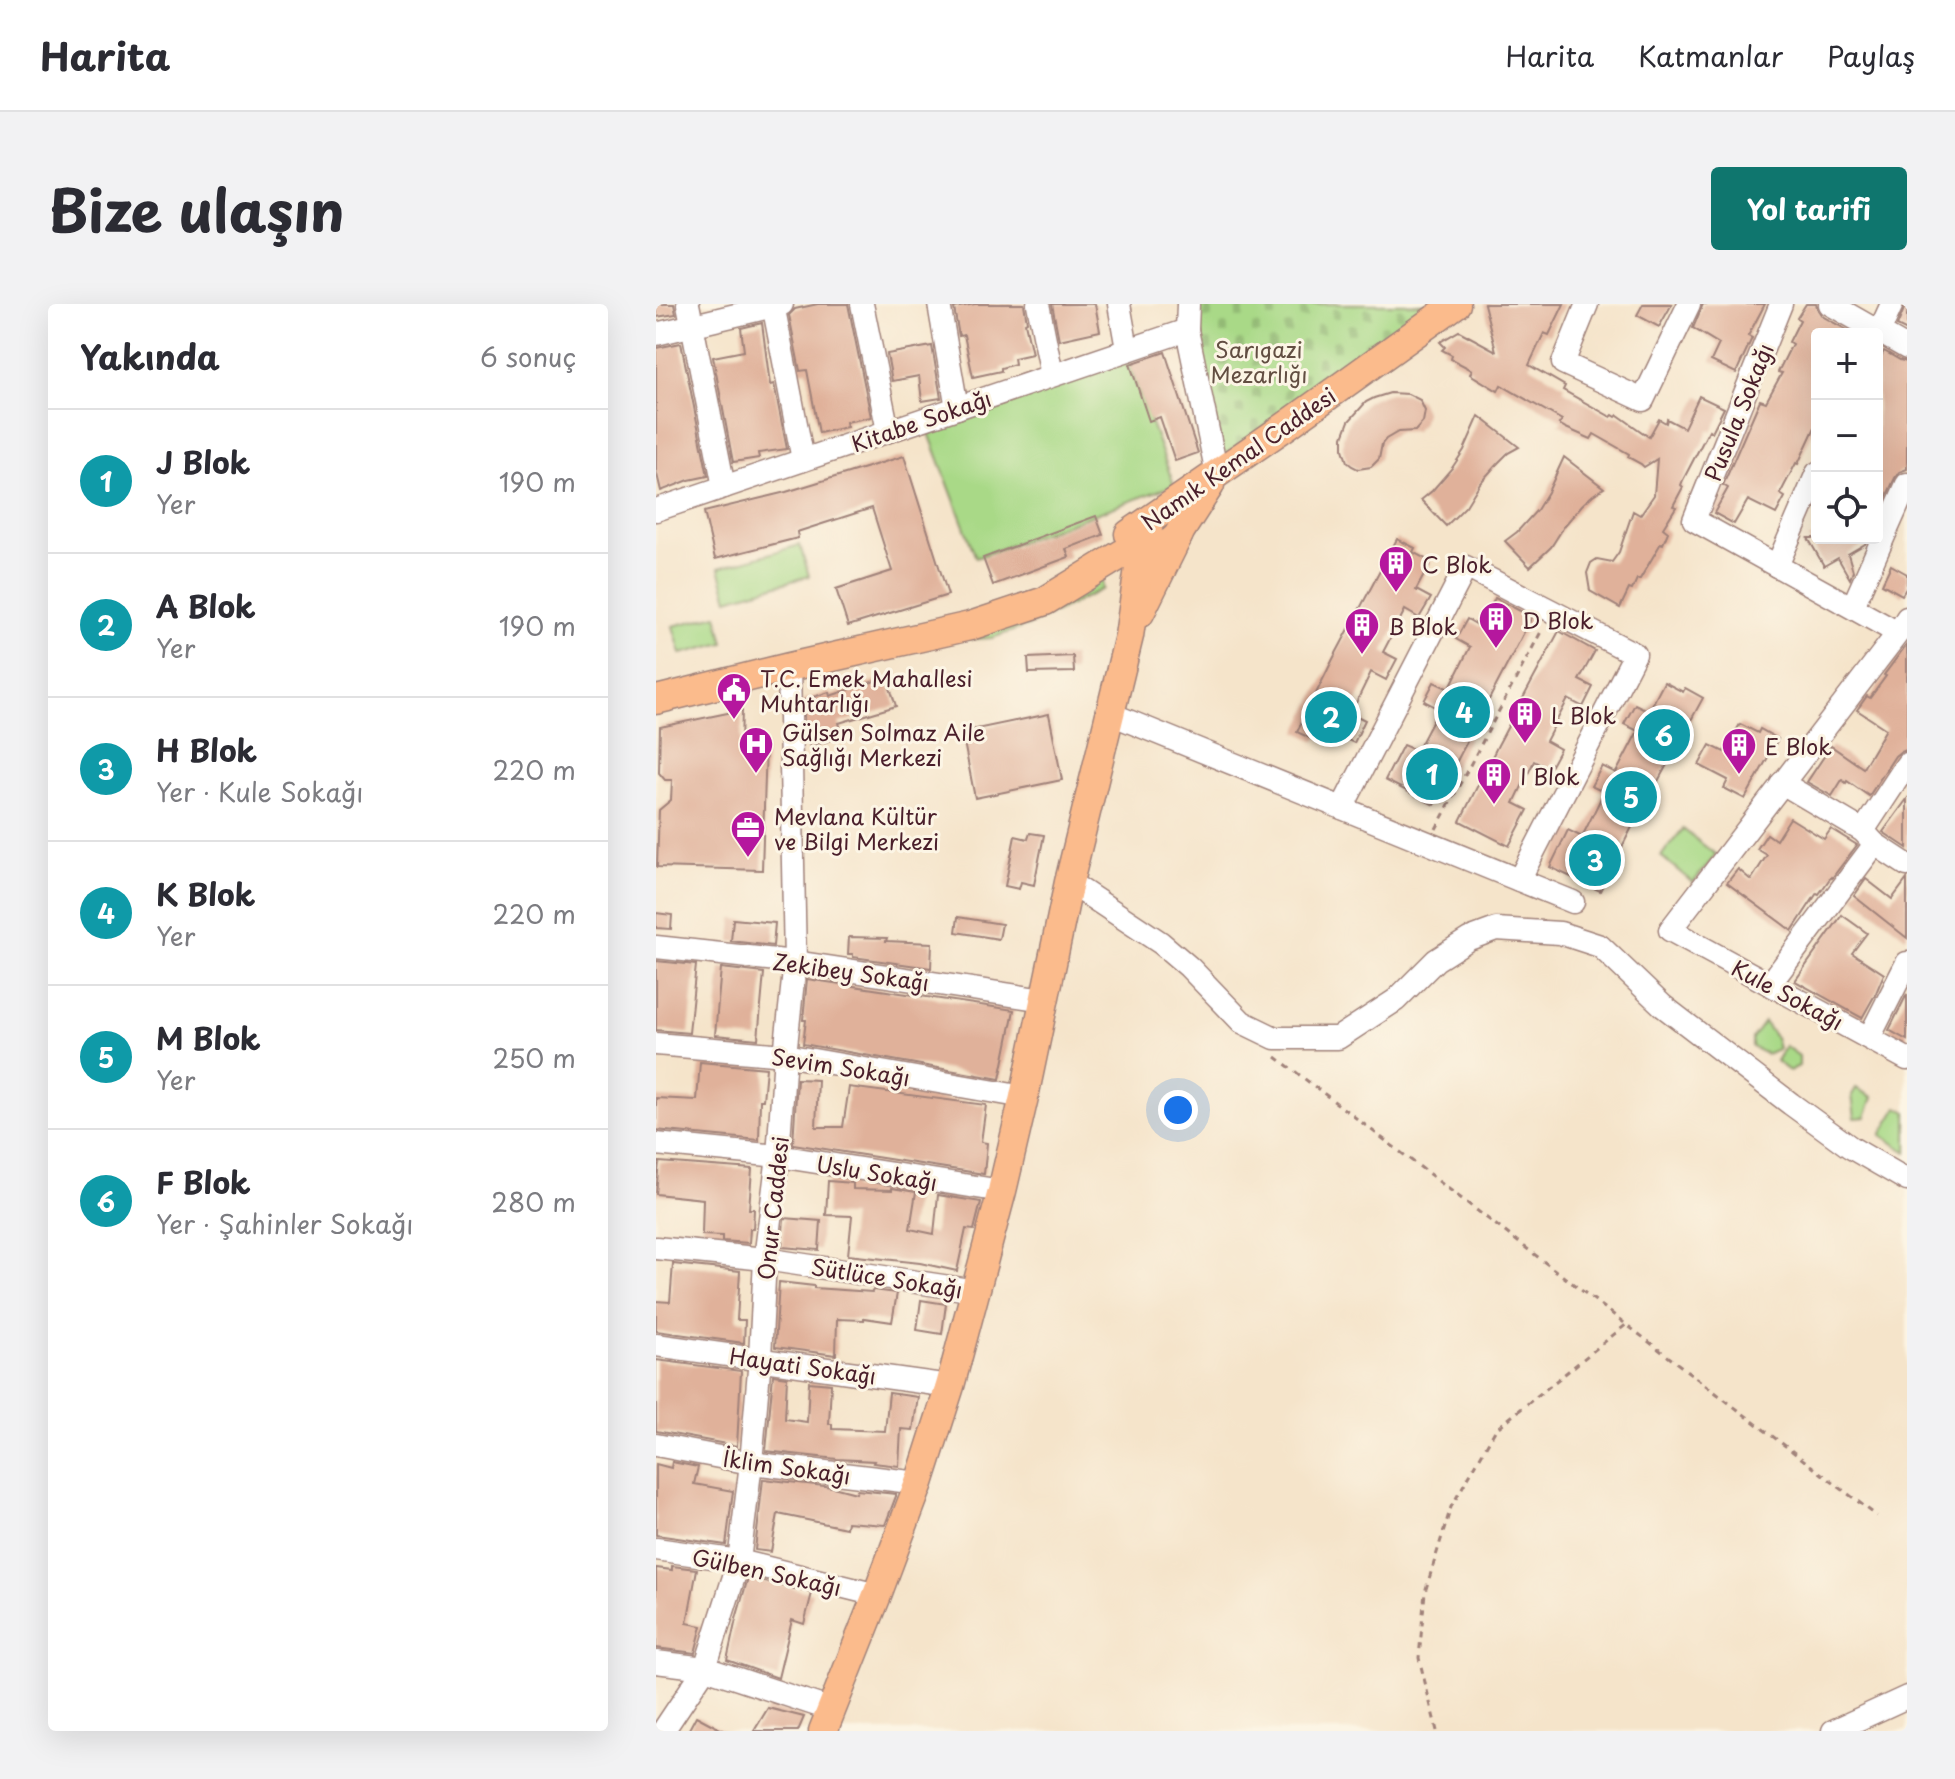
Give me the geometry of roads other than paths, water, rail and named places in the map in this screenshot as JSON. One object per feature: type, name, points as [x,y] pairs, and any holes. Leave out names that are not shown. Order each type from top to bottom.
[{"type":"main road","name":"Namık Kemal Caddesi","points":[[1217,474],[1456,304]]},
{"type":"main road","points":[[1161,531],[1217,474]]},
{"type":"main road","name":"Namık Kemal Caddesi","points":[[656,700],[951,631],[1045,601],[1161,531]]},
{"type":"main road","name":"Namık Kemal Caddesi","points":[[828,1720],[919,1483],[950,1386],[1002,1191],[1069,882],[1129,636],[1161,531]]},
{"type":"street","points":[[862,304],[888,431]]},
{"type":"street","points":[[939,304],[957,408]]},
{"type":"street","points":[[1038,304],[1052,375]]},
{"type":"street","points":[[1119,304],[1127,349]]},
{"type":"street","points":[[1188,304],[1187,330],[1217,474]]},
{"type":"street","points":[[1587,304],[1563,363],[1643,400],[1689,304]]},
{"type":"street","name":"Pusula Sokağı","points":[[1777,566],[1694,520],[1781,304]]},
{"type":"street","points":[[1830,304],[1868,328]]},
{"type":"street","points":[[1881,328],[1892,304]]},
{"type":"street","points":[[656,334],[690,315],[776,305],[803,460]]},
{"type":"street","points":[[690,315],[724,487]]},
{"type":"street","name":"Kitabe Sokağı","points":[[656,510],[1187,330]]},
{"type":"street","points":[[1883,336],[1907,348]]},
{"type":"street","points":[[1853,606],[1907,484]]},
{"type":"street","points":[[1811,487],[1777,566],[1853,606],[1903,625],[1782,783],[1869,837],[1907,865]]},
{"type":"street","points":[[1342,808],[1466,567],[1635,654],[1519,880]]},
{"type":"street","name":"Onur Caddesi","points":[[663,1731],[705,1668],[739,1561],[751,1463],[765,1259],[778,1156],[795,962],[789,667]]},
{"type":"street","points":[[1111,714],[1573,902]]},
{"type":"street","points":[[1770,984],[1869,837],[1907,764]]},
{"type":"street","name":"Kule Sokağı","points":[[1782,783],[1670,930],[1907,1059]]},
{"type":"street","points":[[1069,882],[1161,943],[1242,1022],[1275,1038],[1338,1038],[1396,1000],[1436,960],[1469,939],[1496,929],[1560,933],[1600,946],[1663,1006],[1779,1095],[1850,1147],[1907,1180]]},
{"type":"street","name":"Zekibey Sokağı","points":[[656,947],[795,962],[1044,1000]]},
{"type":"street","points":[[1869,1038],[1907,963]]},
{"type":"street","name":"Sevim Sokağı","points":[[656,1044],[785,1055],[1024,1097]]},
{"type":"street","name":"Uslu Sokağı","points":[[656,1144],[778,1156],[1002,1191]]},
{"type":"street","name":"Sütlüce Sokağı","points":[[656,1248],[765,1259],[976,1291]]},
{"type":"street","name":"Hayati Sokağı","points":[[656,1345],[950,1386]]},
{"type":"street","name":"İklim Sokağı","points":[[656,1445],[751,1463],[919,1483]]},
{"type":"street","name":"Gülben Sokağı","points":[[656,1549],[739,1561],[877,1595]]},
{"type":"street","points":[[656,1662],[705,1668],[828,1720]]},
{"type":"street","points":[[1833,1731],[1907,1697]]},
{"type":"place","name":"C Blok","points":[[1396,594]]},
{"type":"place","name":"D Blok","points":[[1496,650]]},
{"type":"place","name":"B Blok","points":[[1362,656]]},
{"type":"place","name":"K Blok","points":[[1464,712]]},
{"type":"place","name":"A Blok","points":[[1331,717]]},
{"type":"place","name":"T.C. Emek Mahallesi Muhtarlığı","points":[[734,721]]},
{"type":"place","name":"F Blok","points":[[1664,735]]},
{"type":"place","name":"L Blok","points":[[1525,745]]},
{"type":"place","name":"J Blok","points":[[1432,774]]},
{"type":"place","name":"Gülsen Solmaz Aile Sağlığı Merkezi","points":[[756,775]]},
{"type":"place","name":"E Blok","points":[[1739,776]]},
{"type":"place","name":"M Blok","points":[[1631,797]]},
{"type":"place","name":"I Blok","points":[[1494,806]]},
{"type":"place","name":"Mevlana Kültür ve Bilgi Merkezi","points":[[748,859]]},
{"type":"place","name":"H Blok","points":[[1595,860]]},
{"type":"park label","name":"Sarıgazi Mezarlığı","points":[[1259,360]]}]
